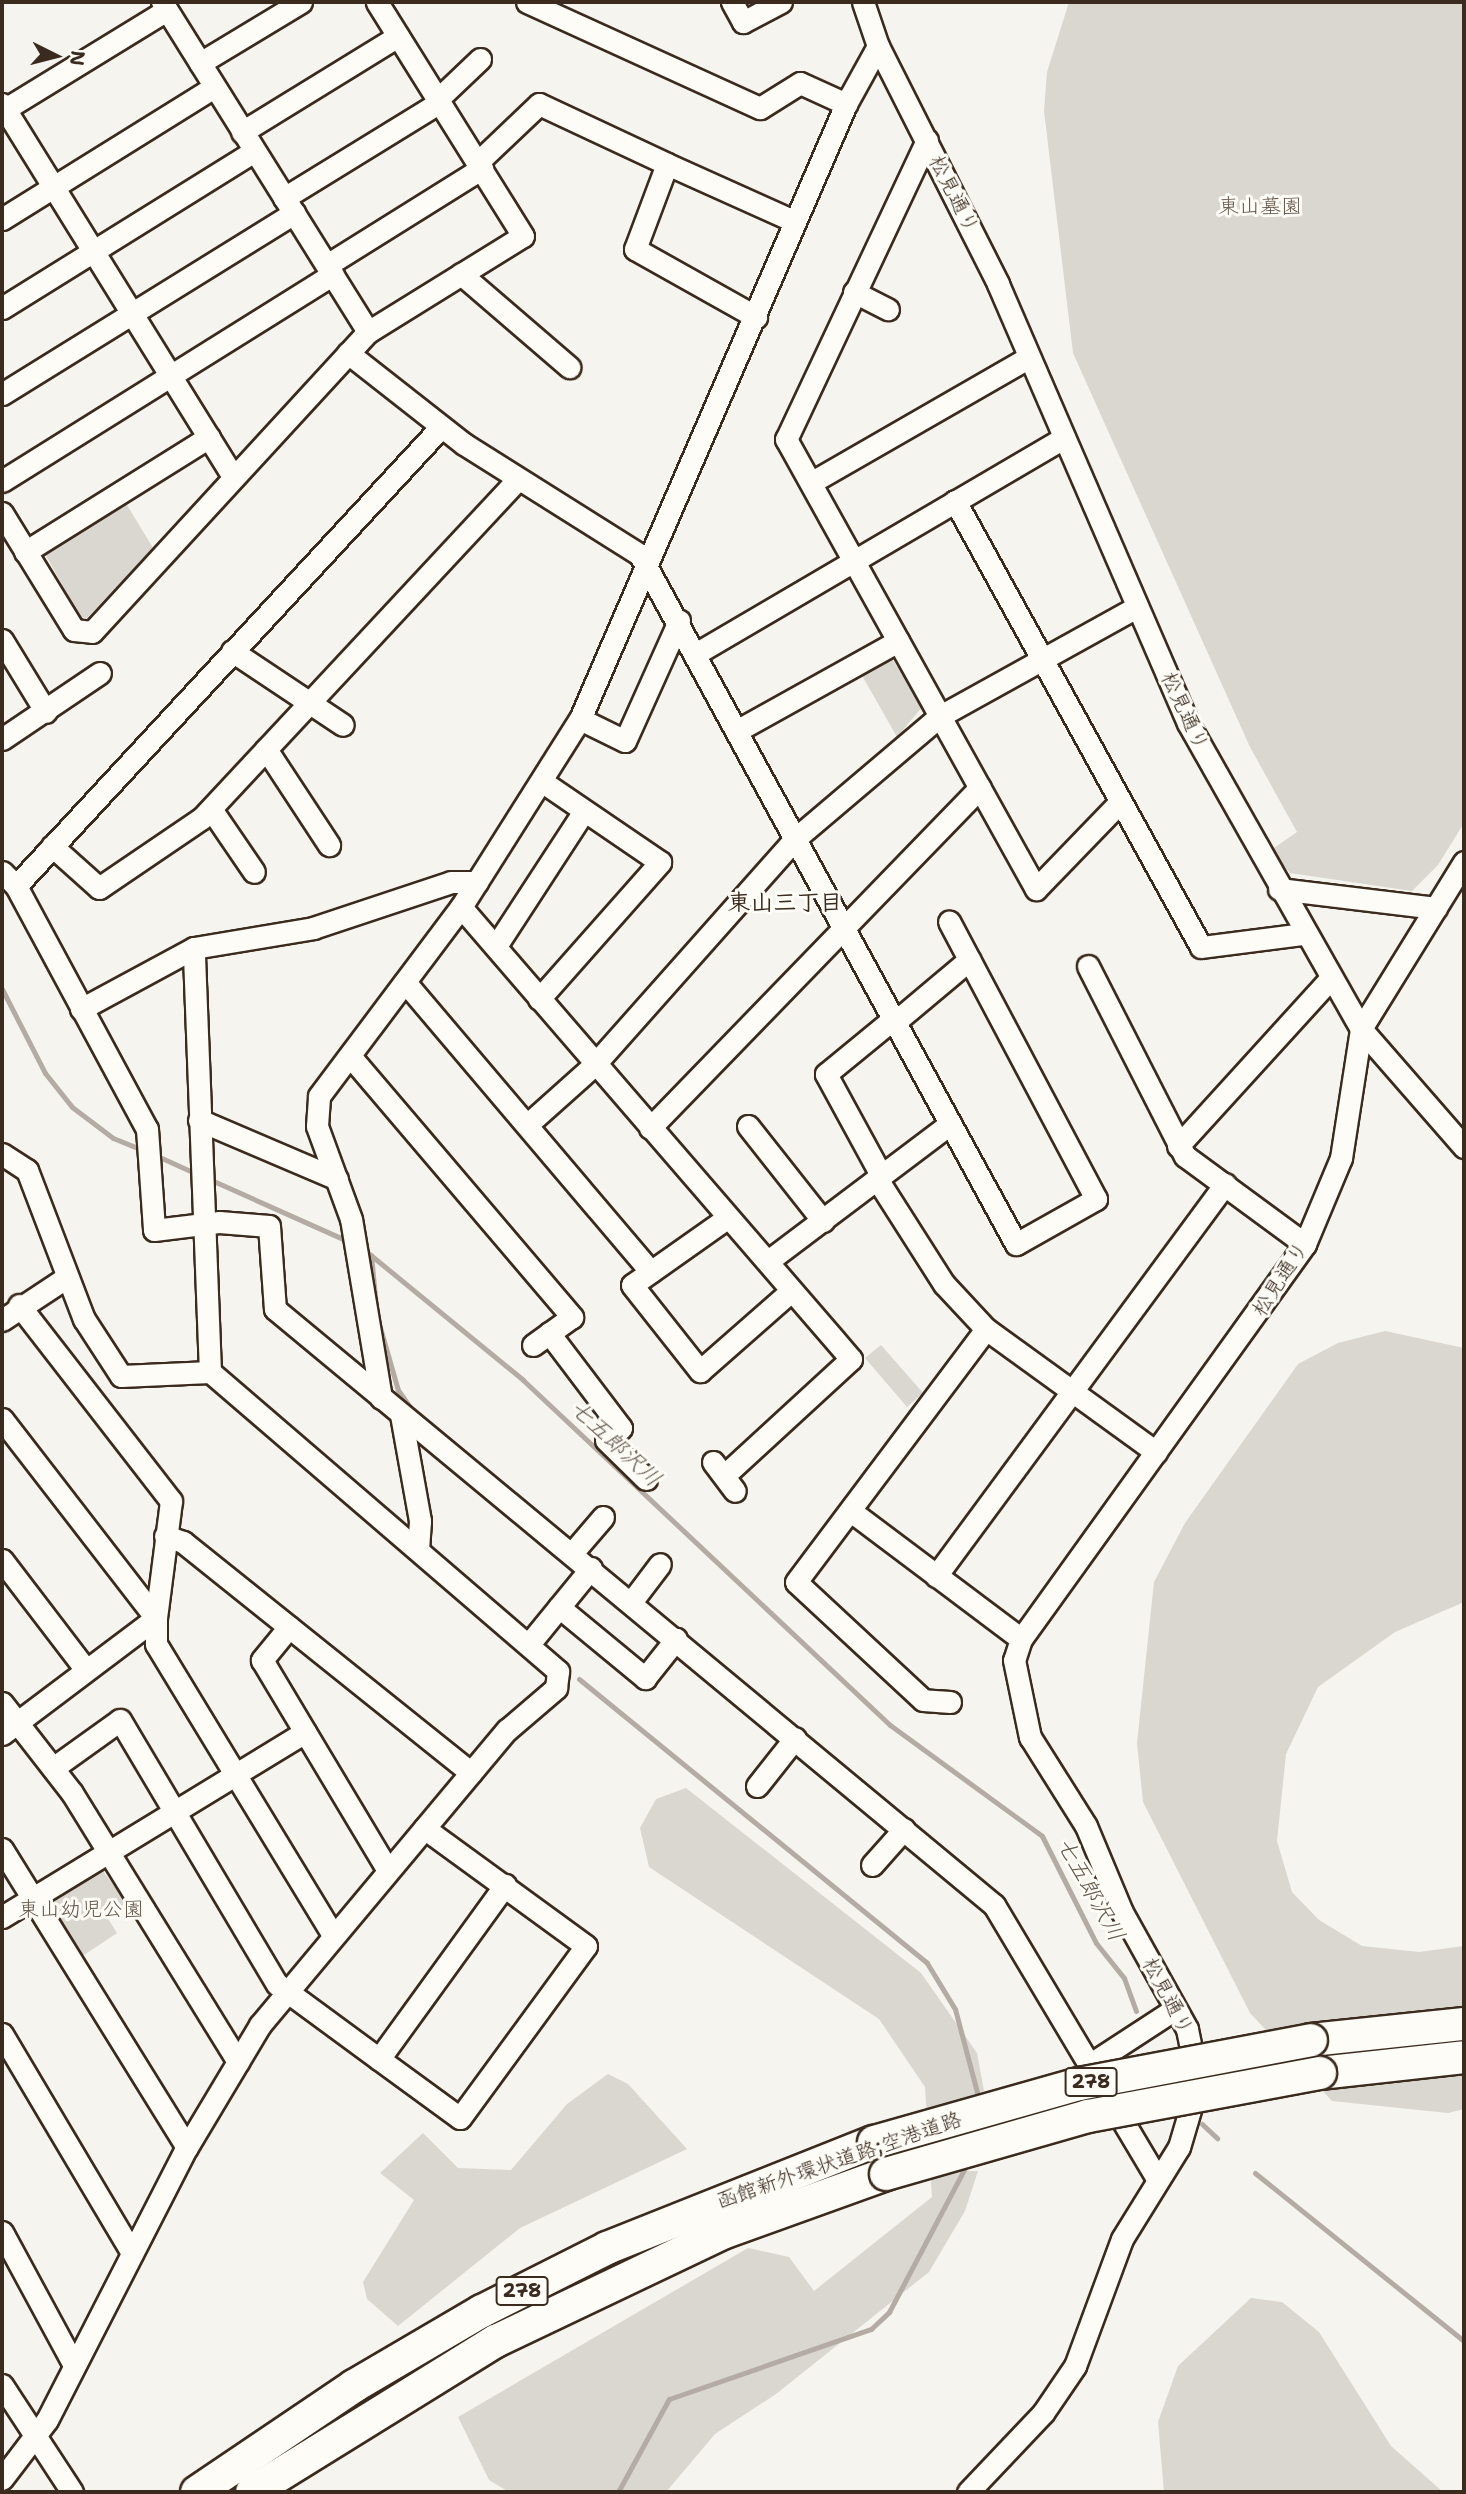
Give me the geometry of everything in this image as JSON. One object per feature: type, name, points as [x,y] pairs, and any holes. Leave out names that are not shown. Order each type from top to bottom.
[{"type":"highway","name":"函館新外環状道路;空港道路","points":[[197,2492],[354,2385],[482,2311],[666,2223],[874,2142],[1079,2084],[1311,2040],[1464,2024]]},
{"type":"highway","name":"函館新外環状道路;空港道路","points":[[251,2492],[371,2414],[558,2310],[725,2232],[886,2174],[1088,2116],[1320,2073],[1464,2057]]},
{"type":"street","points":[[201,63],[278,8],[301,2]]},
{"type":"street","points":[[2,513],[74,630],[92,632],[368,332],[523,236],[377,2]]},
{"type":"street","points":[[527,2],[760,108],[800,83],[846,104]]},
{"type":"street","points":[[732,2],[743,22],[781,2]]},
{"type":"street","name":"松見通り","points":[[863,2],[878,46],[927,140],[1029,358],[1188,723],[1329,980],[1361,1029],[1341,1157],[1305,1244],[1021,1639],[1015,1688],[1030,1737],[1086,1826],[1193,2045],[1198,2083],[1179,2147],[1122,2239],[1075,2366],[1043,2413],[968,2492]]},
{"type":"street","points":[[233,476],[3,108],[164,6],[368,332]]},
{"type":"street","points":[[242,132],[398,36]]},
{"type":"street","points":[[381,1398],[356,1245],[316,1104],[461,907],[544,783],[580,719],[649,567],[794,221],[846,104],[878,46]]},
{"type":"street","points":[[2,394],[131,314],[439,101],[480,59]]},
{"type":"street","points":[[2,219],[214,87]]},
{"type":"street","points":[[2,481],[171,376],[480,165],[539,104],[794,221]]},
{"type":"street","points":[[927,140],[786,439],[1037,889],[1119,803]]},
{"type":"street","points":[[2,308],[254,151]]},
{"type":"street","points":[[667,164],[635,249],[755,317]]},
{"type":"street","points":[[461,274],[569,367]]},
{"type":"street","points":[[854,292],[888,309]]},
{"type":"street","points":[[348,353],[441,427],[640,555],[649,567],[740,729],[796,838],[1016,1244],[1096,1199],[949,921]]},
{"type":"street","points":[[812,482],[1029,358]]},
{"type":"street","points":[[441,427],[52,846],[9,879],[147,1129],[154,1230],[202,1228],[219,1222],[269,1226],[275,1309],[401,1415],[573,1552],[994,1905],[1158,2180]]},
{"type":"street","points":[[25,552],[209,437]]},
{"type":"street","points":[[697,653],[1064,438]]},
{"type":"street","points":[[52,846],[99,888],[211,808],[518,479]]},
{"type":"street","points":[[956,501],[1119,803],[1201,947],[1303,934]]},
{"type":"street","points":[[527,1125],[596,1065],[796,838],[940,716],[1137,607]]},
{"type":"street","points":[[580,719],[625,741],[679,621]]},
{"type":"street","points":[[2,640],[46,712]]},
{"type":"street","points":[[740,729],[898,642]]},
{"type":"street","points":[[232,652],[343,725]]},
{"type":"street","points":[[2,739],[46,712],[100,673]]},
{"type":"street","points":[[266,749],[329,845]]},
{"type":"street","points":[[539,999],[660,862],[544,783]]},
{"type":"street","points":[[650,1128],[980,788]]},
{"type":"street","points":[[211,808],[254,872]]},
{"type":"street","points":[[496,946],[584,811]]},
{"type":"street","points":[[1464,862],[1361,1029],[1464,1147]]},
{"type":"street","points":[[81,1009],[194,948],[313,928],[451,882],[477,882]]},
{"type":"street","points":[[1279,889],[1436,908]]},
{"type":"street","points":[[461,907],[850,1359],[725,1476]]},
{"type":"street","points":[[194,948],[202,1228],[211,1372]]},
{"type":"street","points":[[969,960],[826,1074],[879,1177],[944,1284],[986,1329],[1156,1452]]},
{"type":"street","points":[[1088,966],[1178,1146],[1305,1244]]},
{"type":"street","points":[[1178,1146],[1329,980]]},
{"type":"street","points":[[405,982],[651,1272]]},
{"type":"street","points":[[350,1056],[572,1317],[541,1339],[621,1428],[606,1440],[646,1479]]},
{"type":"street","points":[[199,1120],[337,1179]]},
{"type":"street","points":[[768,1261],[950,1124]]},
{"type":"street","points":[[748,1126],[823,1221]]},
{"type":"street","points":[[2,1154],[27,1170],[84,1319],[121,1376],[211,1372],[558,1671],[556,1688],[471,1773],[285,1992],[238,2062],[187,2147],[35,2436],[2,2479]]},
{"type":"street","points":[[936,1576],[1225,1184]]},
{"type":"street","points":[[727,1218],[632,1285],[700,1371],[791,1291]]},
{"type":"street","points":[[66,1277],[7,1314],[171,1501],[156,1618],[156,1644],[333,1935]]},
{"type":"street","points":[[950,1702],[923,1700],[796,1582],[852,1512],[986,1329]]},
{"type":"street","points":[[401,1415],[420,1521],[418,1549]]},
{"type":"street","points":[[2,1419],[156,1618]]},
{"type":"street","points":[[852,1512],[1021,1639]]},
{"type":"street","points":[[573,1552],[603,1517]]},
{"type":"street","points":[[165,1536],[183,1542],[471,1773]]},
{"type":"street","points":[[2,1560],[86,1670]]},
{"type":"street","points":[[632,1601],[660,1564]]},
{"type":"street","points":[[529,1644],[591,1568]]},
{"type":"street","points":[[559,1607],[645,1678],[676,1639]]},
{"type":"street","points":[[9,1728],[156,1618]]},
{"type":"street","points":[[289,1627],[262,1660],[387,1869]]},
{"type":"street","points":[[2,1703],[9,1728],[53,1768],[108,1851],[238,2062]]},
{"type":"street","points":[[53,1768],[120,1720],[285,1992],[460,2118],[573,1970],[586,1946],[424,1828]]},
{"type":"street","points":[[2,1917],[305,1732]]},
{"type":"street","points":[[758,1786],[795,1738]]},
{"type":"street","points":[[872,1865],[904,1829]]},
{"type":"street","points":[[2,1849],[187,2147]]},
{"type":"street","points":[[379,2059],[505,1885]]},
{"type":"street","points":[[1089,2065],[1175,2009]]},
{"type":"street","points":[[2,2034],[132,2253]]},
{"type":"street","points":[[2,2232],[74,2365]]},
{"type":"street","points":[[2,2385],[72,2492]]},
{"type":"green space","name":"東山墓園","points":[[1069,2],[1464,2],[1464,823],[1438,865],[1412,891],[1290,873],[1271,850],[1297,832],[1250,747],[1073,353],[1044,111],[1047,72]]},
{"type":"green space","points":[[124,500],[153,548],[87,618],[80,617],[43,550]]},
{"type":"green space","points":[[890,656],[923,706],[897,737],[860,672]]},
{"type":"green space","points":[[1385,1331],[1464,1348],[1464,1602],[1395,1632],[1318,1687],[1286,1754],[1277,1841],[1292,1892],[1319,1920],[1362,1946],[1419,1952],[1464,1946],[1464,2109],[1448,2113],[1332,2101],[1250,2013],[1143,1802],[1137,1743],[1154,1582],[1185,1523],[1298,1364],[1338,1343]]},
{"type":"green space","points":[[881,1345],[923,1393],[907,1407],[865,1358]]},
{"type":"green space","points":[[686,1788],[921,1973],[977,2053],[984,2091],[941,2106],[952,2171],[978,2171],[965,2211],[929,2272],[776,2394],[715,2434],[666,2492],[509,2492],[489,2480],[458,2417],[748,2248],[789,2257],[814,2291],[932,2197],[925,2087],[879,2019],[649,1867],[640,1828],[656,1799]]},
{"type":"green space","name":"東山幼児公園","points":[[99,1866],[127,1903],[107,1917],[117,1933],[78,1959],[46,1898]]},
{"type":"green space","points":[[608,2074],[628,2084],[687,2149],[520,2228],[398,2326],[367,2299],[363,2282],[414,2200],[380,2173],[423,2133],[458,2168],[511,2170],[567,2104]]},
{"type":"green space","points":[[1251,2298],[1282,2302],[1319,2332],[1391,2446],[1443,2492],[1164,2492],[1158,2422],[1178,2366]]},
{"type":"waterway","name":"七五郎沢川","points":[[2,989],[45,1073],[72,1107],[113,1138],[142,1150]]},
{"type":"waterway","name":"七五郎沢川","points":[[155,1155],[197,1174]]},
{"type":"waterway","name":"七五郎沢川","points":[[209,1179],[350,1242]]},
{"type":"waterway","name":"七五郎沢川","points":[[362,1248],[523,1380],[890,1725],[1042,1836],[1096,1943],[1124,1978],[1136,2011]]},
{"type":"waterway","points":[[371,1255],[376,1307]]},
{"type":"waterway","points":[[377,1317],[398,1390],[415,1414]]},
{"type":"waterway","points":[[579,1679],[927,1963],[955,2009],[979,2100]]},
{"type":"waterway","name":"七五郎沢川","points":[[1202,2124],[1217,2138]]},
{"type":"waterway","points":[[618,2492],[669,2399],[871,2329],[889,2312],[968,2162]]},
{"type":"waterway","name":"七五郎沢川","points":[[1255,2173],[1464,2341]]},
{"type":"district","name":"東山三丁目","points":[[785,902]]}]
